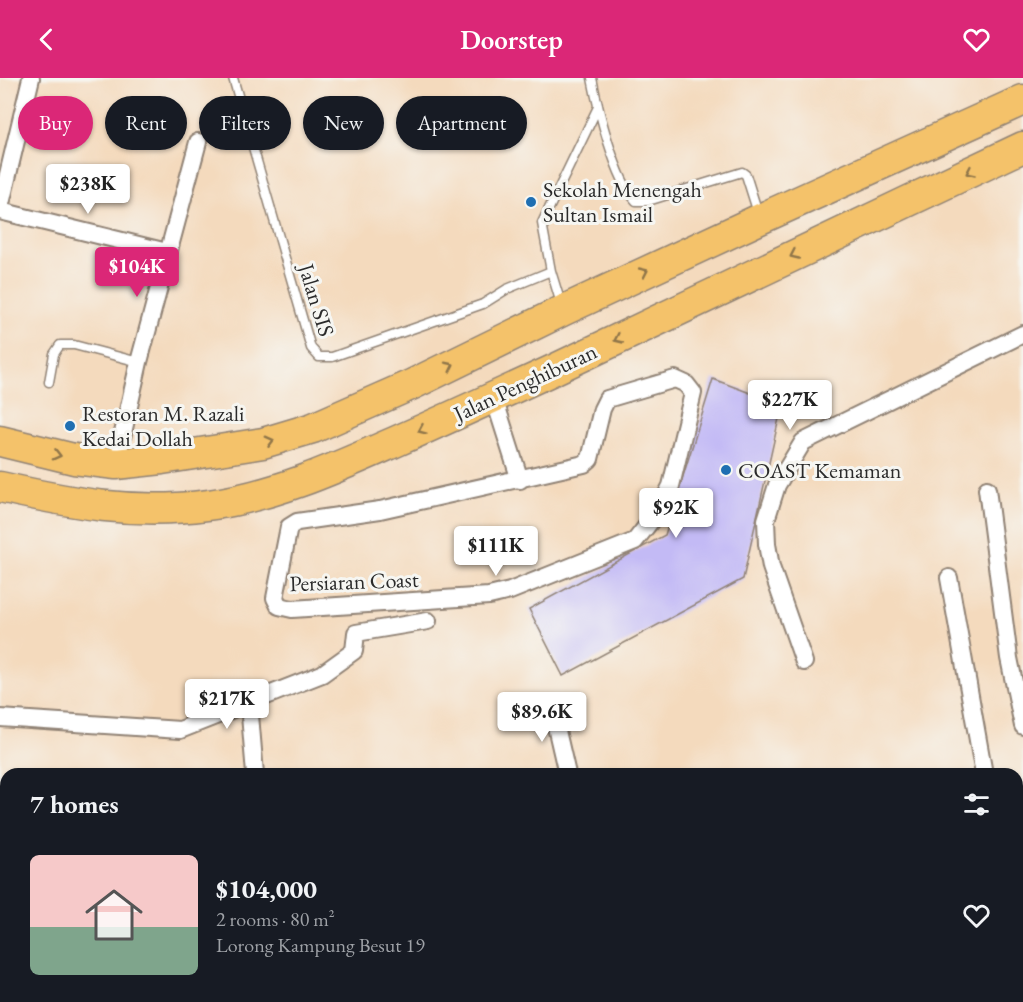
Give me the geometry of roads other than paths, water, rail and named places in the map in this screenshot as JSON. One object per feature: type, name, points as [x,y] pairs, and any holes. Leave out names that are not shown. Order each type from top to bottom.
[{"type":"highway","name":"Jalan Penghiburan","points":[[0,441],[74,459],[116,464],[263,443],[313,429],[413,384],[759,219],[1023,100]]},
{"type":"highway","name":"Jalan Penghiburan","points":[[0,488],[65,501],[117,508],[166,509],[210,504],[269,491],[321,475],[494,398],[1023,147]]},
{"type":"street","points":[[31,78],[0,210],[167,252]]},
{"type":"street","points":[[116,464],[167,252],[198,142]]},
{"type":"street","points":[[804,662],[771,567],[766,544],[766,520],[777,485],[803,442],[1023,334]]},
{"type":"street","name":"Persiaran Coast","points":[[675,379],[686,384],[693,393],[671,486],[657,513],[635,541],[510,591],[489,596],[292,609],[279,606],[275,598],[289,527],[297,522],[380,510],[520,480],[584,464],[590,459],[602,409],[607,399],[675,379]]},
{"type":"street","points":[[494,398],[520,480]]},
{"type":"street","points":[[987,489],[1009,658],[1023,726]]},
{"type":"street","points":[[949,578],[983,768]]},
{"type":"street","points":[[0,718],[180,730],[322,674],[354,651],[356,633],[428,621]]},
{"type":"street","points":[[249,703],[254,768]]},
{"type":"street","points":[[551,705],[566,768]]},
{"type":"lane","name":"Jalan SIS","points":[[232,78],[310,348],[319,357],[332,357],[483,304],[507,289],[552,271]]},
{"type":"lane","points":[[592,78],[598,107],[620,174],[628,192],[636,201],[648,201],[742,172],[746,175],[759,219]]},
{"type":"lane","points":[[564,310],[552,271],[542,223],[598,107]]},
{"type":"lane","points":[[49,382],[54,354],[60,345],[74,345],[139,362]]},
{"type":"place","name":"Sekolah Menengah Sultan Ismail","points":[[531,202]]},
{"type":"place","name":"Restoran M. Razali Kedai Dollah","points":[[70,426]]},
{"type":"place","name":"COAST Kemaman","points":[[726,470]]}]
